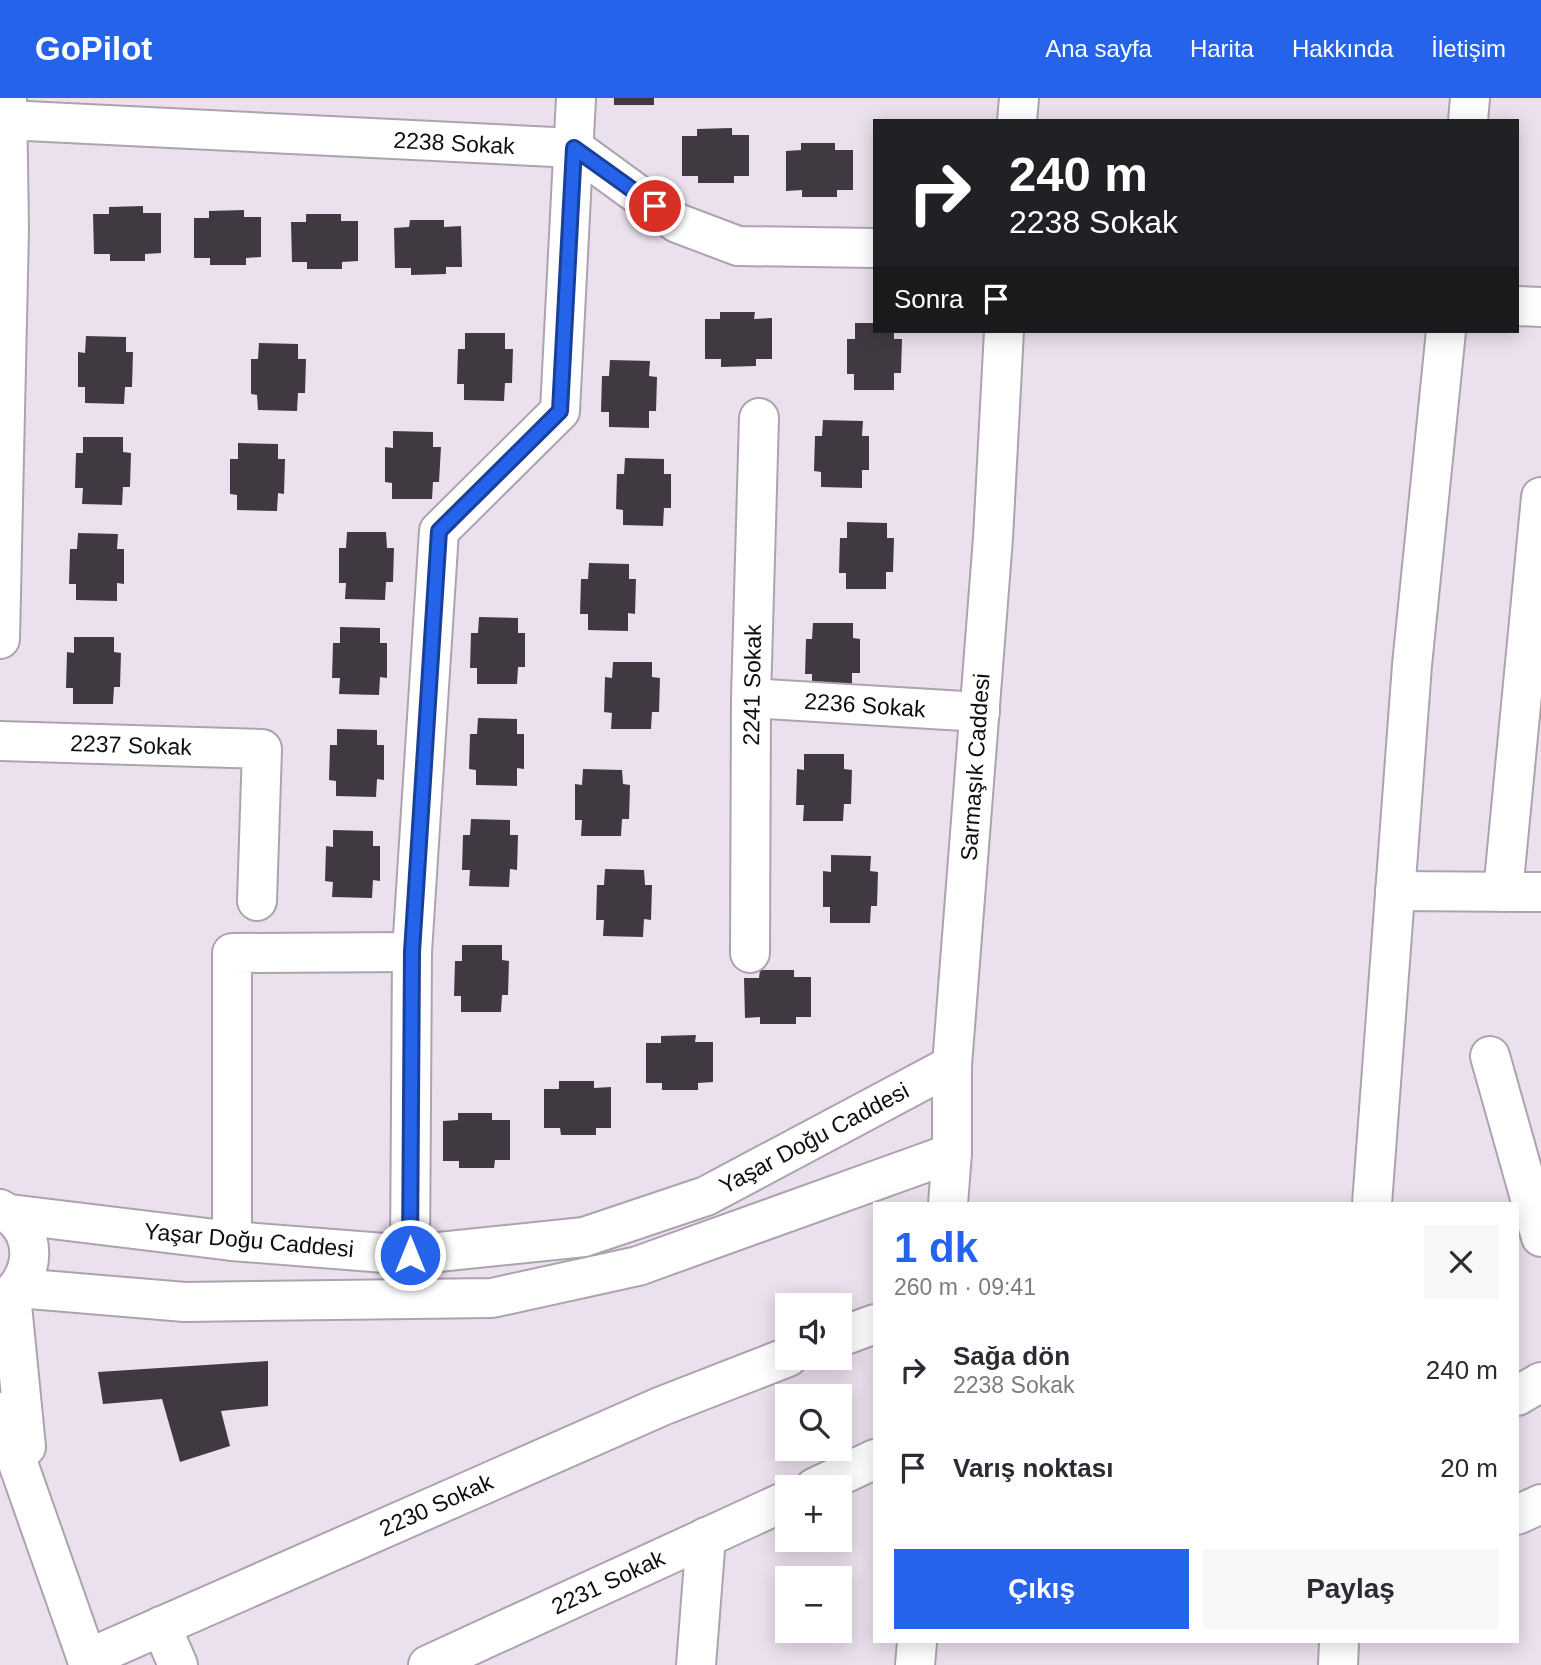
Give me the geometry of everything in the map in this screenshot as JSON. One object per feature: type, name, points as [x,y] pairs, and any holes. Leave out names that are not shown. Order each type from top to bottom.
[{"type":"street","points":[[410,1255],[412,952],[439,531],[560,411],[576,98]]},
{"type":"street","points":[[1017,119],[1018,98]]},
{"type":"street","points":[[1468,119],[1470,98]]},
{"type":"street","points":[[0,639],[9,229],[6,109]]},
{"type":"street","name":"2238 Sokak","points":[[6,109],[574,148]]},
{"type":"street","points":[[574,148],[677,223],[738,246],[873,248]]},
{"type":"street","points":[[1519,306],[1541,307]]},
{"type":"street","name":"Sarmaşık Caddesi","points":[[948,1202],[952,1153],[952,1065],[980,712],[1004,333]]},
{"type":"street","points":[[1372,1202],[1412,665],[1446,333]]},
{"type":"street","name":"2241 Sokak","points":[[750,953],[751,698],[760,418]]},
{"type":"street","points":[[1503,892],[1541,497]]},
{"type":"street","name":"2236 Sokak","points":[[751,698],[980,712]]},
{"type":"street","name":"2237 Sokak","points":[[0,741],[262,749],[257,901]]},
{"type":"street","points":[[1395,891],[1541,892]]},
{"type":"street","points":[[232,1241],[232,953],[412,952]]},
{"type":"street","points":[[1490,1056],[1541,1237]]},
{"type":"street","name":"Yaşar Doğu Caddesi","points":[[5,1212],[232,1241],[410,1255],[584,1237],[706,1196],[952,1065]]},
{"type":"street","name":"Yaşar Doğu Caddesi","points":[[10,1295],[185,1302],[492,1298],[638,1266],[952,1153]]},
{"type":"street","points":[[5,1212],[20,1224],[30,1249],[26,1277],[10,1295],[31,1502]]},
{"type":"street","points":[[852,1333],[873,1325]]},
{"type":"street","name":"2230 Sokak","points":[[88,1662],[161,1626],[662,1406],[775,1362]]},
{"type":"street","points":[[1519,1395],[1541,1382]]},
{"type":"street","points":[[0,1412],[88,1662]]},
{"type":"street","points":[[841,1475],[873,1460]]},
{"type":"street","points":[[1519,1514],[1541,1504]]},
{"type":"street","name":"2231 Sokak","points":[[428,1665],[775,1506]]},
{"type":"street","points":[[696,1665],[706,1537]]},
{"type":"street","points":[[161,1626],[178,1665]]},
{"type":"street","points":[[915,1665],[917,1643]]},
{"type":"street","points":[[1338,1665],[1339,1643]]},
{"type":"building","points":[[614,98],[654,98],[654,105],[614,105]]},
{"type":"building","points":[[732,128],[732,135],[749,135],[749,176],[734,176],[734,183],[698,183],[698,176],[682,176],[682,136],[697,136],[697,129]]},
{"type":"building","points":[[801,143],[835,143],[835,150],[853,150],[853,190],[837,190],[837,197],[802,197],[802,190],[786,191],[786,151],[801,150]]},
{"type":"building","points":[[143,206],[143,213],[161,213],[161,253],[145,254],[145,261],[110,261],[110,254],[94,254],[93,214],[109,214],[109,207]]},
{"type":"building","points":[[244,210],[244,217],[261,217],[261,257],[246,258],[246,265],[210,265],[210,258],[194,258],[194,218],[209,218],[209,211]]},
{"type":"building","points":[[306,214],[341,214],[341,221],[358,221],[358,261],[342,262],[342,269],[307,269],[307,262],[292,262],[291,222],[306,222]]},
{"type":"building","points":[[410,220],[444,220],[444,227],[461,226],[462,267],[446,267],[446,274],[411,275],[411,268],[395,268],[394,228],[409,227]]},
{"type":"building","points":[[720,312],[755,312],[754,319],[772,318],[772,359],[756,359],[756,366],[721,367],[721,359],[705,359],[705,319],[720,319]]},
{"type":"building","points":[[855,323],[873,323],[873,333],[894,333],[894,339],[902,339],[901,373],[894,373],[894,390],[854,390],[854,374],[847,374],[847,339],[855,339]]},
{"type":"building","points":[[465,333],[505,333],[505,349],[513,349],[512,383],[505,383],[504,401],[464,400],[464,384],[457,384],[458,349],[465,349]]},
{"type":"building","points":[[86,336],[126,337],[126,352],[133,352],[132,387],[125,387],[124,404],[85,403],[85,387],[78,387],[78,352],[85,353]]},
{"type":"building","points":[[259,343],[298,344],[298,359],[306,359],[305,393],[298,393],[297,411],[258,410],[257,395],[251,394],[251,359],[258,359]]},
{"type":"building","points":[[610,360],[650,361],[649,376],[657,377],[656,411],[649,411],[649,428],[609,427],[609,412],[601,412],[602,376],[609,376]]},
{"type":"building","points":[[823,420],[863,421],[862,436],[869,436],[869,470],[862,470],[862,488],[821,487],[821,472],[814,471],[815,436],[822,436]]},
{"type":"building","points":[[393,431],[433,432],[433,447],[441,447],[439,482],[433,482],[432,499],[392,499],[392,483],[385,482],[385,447],[393,448]]},
{"type":"building","points":[[83,437],[123,437],[123,452],[131,453],[130,487],[123,487],[122,505],[82,504],[83,488],[75,488],[76,453],[83,453]]},
{"type":"building","points":[[238,443],[278,444],[278,459],[285,459],[284,494],[278,493],[277,511],[237,510],[237,495],[230,494],[230,459],[238,459]]},
{"type":"building","points":[[625,458],[664,459],[664,474],[671,474],[671,508],[664,508],[663,526],[623,525],[623,510],[616,509],[617,474],[624,474]]},
{"type":"building","points":[[847,522],[887,523],[887,538],[894,538],[893,572],[886,572],[886,589],[846,589],[846,573],[839,573],[840,538],[847,538]]},
{"type":"building","points":[[347,532],[386,532],[387,548],[394,548],[393,582],[386,582],[385,600],[345,599],[346,583],[339,583],[339,548],[346,548]]},
{"type":"building","points":[[78,533],[118,534],[117,549],[124,549],[124,584],[117,583],[117,601],[76,600],[76,584],[69,584],[70,549],[77,549]]},
{"type":"building","points":[[589,563],[629,564],[629,579],[636,579],[635,614],[628,613],[628,631],[588,630],[588,614],[580,614],[581,579],[588,579]]},
{"type":"building","points":[[479,617],[518,618],[518,633],[525,633],[525,667],[518,667],[517,684],[477,684],[477,668],[470,668],[471,633],[478,633]]},
{"type":"building","points":[[813,623],[853,623],[853,638],[860,639],[860,673],[852,673],[852,691],[812,690],[812,674],[805,674],[806,639],[812,639]]},
{"type":"building","points":[[340,627],[380,628],[380,643],[387,643],[387,678],[380,677],[379,695],[339,694],[340,678],[332,678],[333,643],[340,643]]},
{"type":"building","points":[[74,637],[114,637],[114,652],[121,653],[120,687],[114,687],[113,704],[73,704],[73,688],[66,688],[67,652],[74,653]]},
{"type":"building","points":[[613,662],[652,662],[652,677],[660,678],[659,712],[652,712],[651,729],[611,729],[612,713],[604,712],[605,677],[612,678]]},
{"type":"building","points":[[478,718],[517,719],[517,734],[524,734],[524,769],[517,768],[517,786],[476,785],[476,770],[469,769],[470,734],[477,734]]},
{"type":"building","points":[[337,729],[377,730],[377,745],[384,745],[384,780],[377,779],[376,797],[336,796],[336,781],[329,780],[330,745],[337,745]]},
{"type":"building","points":[[804,754],[844,754],[844,769],[852,770],[851,804],[844,804],[843,821],[803,821],[804,805],[796,805],[797,769],[804,770]]},
{"type":"building","points":[[583,769],[622,770],[623,784],[630,785],[629,819],[622,819],[621,836],[581,836],[582,820],[575,820],[575,784],[582,785]]},
{"type":"building","points":[[471,819],[510,820],[510,835],[518,835],[517,870],[510,869],[509,887],[469,886],[470,870],[462,870],[463,835],[470,835]]},
{"type":"building","points":[[333,830],[373,831],[373,846],[380,846],[380,881],[373,880],[372,898],[332,897],[333,882],[325,881],[326,846],[333,847]]},
{"type":"building","points":[[831,855],[871,856],[870,871],[878,872],[877,906],[871,906],[870,923],[830,923],[830,907],[823,907],[823,871],[831,872]]},
{"type":"building","points":[[605,869],[644,870],[645,885],[652,885],[651,920],[644,919],[643,937],[603,936],[604,920],[596,920],[597,885],[604,885]]},
{"type":"building","points":[[462,945],[502,945],[502,960],[509,961],[508,995],[502,995],[501,1012],[461,1012],[461,996],[454,996],[455,961],[462,961]]},
{"type":"building","points":[[760,970],[794,970],[794,977],[811,977],[811,1017],[796,1017],[796,1024],[760,1024],[760,1017],[745,1018],[744,978],[759,978]]},
{"type":"building","points":[[696,1035],[695,1042],[713,1042],[713,1082],[698,1083],[698,1090],[662,1090],[662,1083],[646,1083],[646,1043],[661,1043],[661,1036]]},
{"type":"building","points":[[559,1081],[594,1081],[594,1088],[611,1087],[611,1128],[596,1128],[596,1135],[561,1135],[560,1128],[544,1128],[544,1089],[559,1089]]},
{"type":"building","points":[[458,1113],[492,1113],[492,1120],[510,1120],[510,1160],[495,1160],[494,1168],[459,1168],[459,1161],[443,1161],[443,1121],[458,1120]]},
{"type":"building","points":[[268,1361],[268,1406],[221,1411],[230,1446],[180,1462],[162,1399],[103,1404],[98,1372]]},
{"type":"route","points":[[410,1255],[412,952],[439,531],[560,411],[574,148],[655,206]]}]
